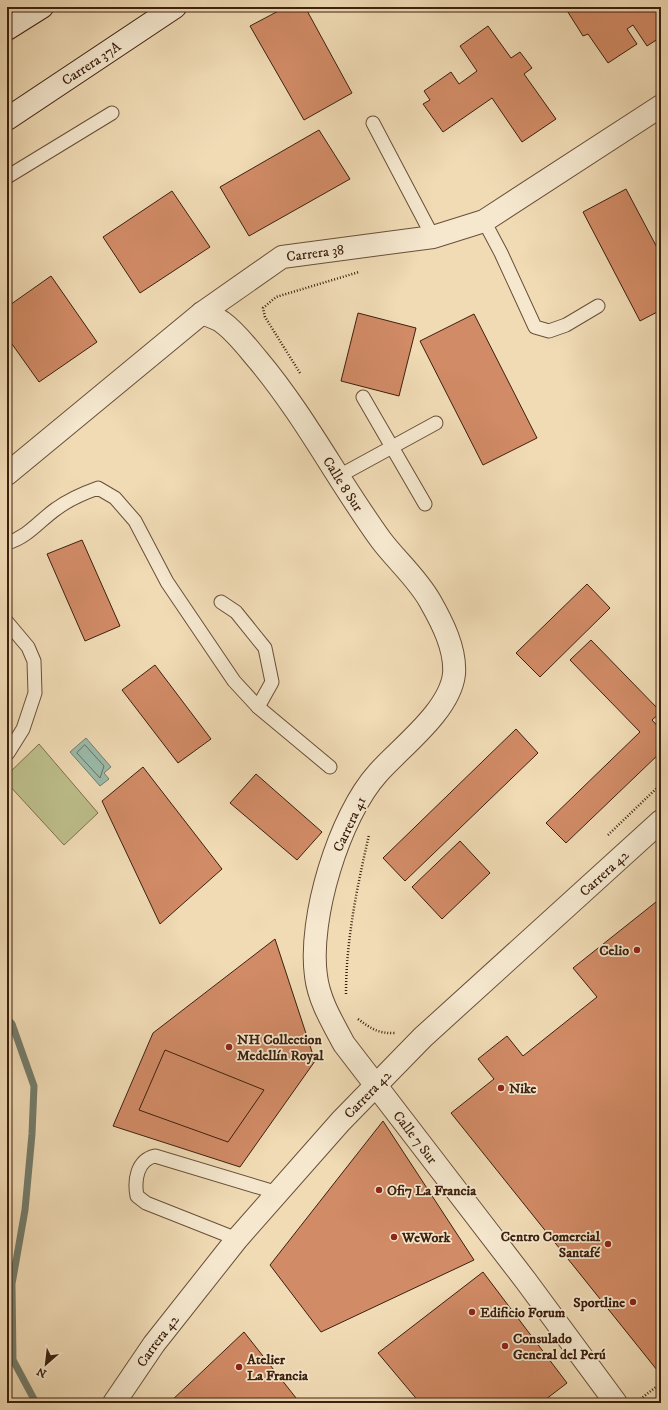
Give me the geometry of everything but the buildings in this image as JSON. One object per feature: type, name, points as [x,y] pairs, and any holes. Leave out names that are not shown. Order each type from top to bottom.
[{"type":"street","points":[[7,29],[42,7]]},
{"type":"street","name":"Carrera 37A","points":[[7,119],[175,8]]},
{"type":"street","name":"Carrera 38","points":[[7,474],[202,313],[282,257],[433,237],[484,221],[661,106]]},
{"type":"street","name":"Calle 8 Sur","points":[[202,313],[221,321],[242,341],[271,376],[381,540],[429,598],[443,624],[452,650],[454,675]]},
{"type":"street","name":"Carrera 41","points":[[316,978],[313,948],[322,903],[335,852],[344,828],[357,801],[376,774],[434,715],[447,695],[454,675]]},
{"type":"street","name":"Carrera 42","points":[[114,1403],[154,1344],[237,1239],[376,1084],[423,1038],[661,821]]},
{"type":"street","name":"Calle 7 Sur","points":[[316,978],[325,1009],[344,1044],[376,1084],[616,1403]]},
{"type":"lane","points":[[7,177],[112,113]]},
{"type":"lane","points":[[373,123],[433,237]]},
{"type":"lane","points":[[484,221],[501,253],[535,327],[549,331],[566,326],[598,306]]},
{"type":"lane","points":[[363,397],[425,504]]},
{"type":"lane","points":[[339,476],[436,423]]},
{"type":"lane","points":[[7,543],[36,528],[56,509],[85,492],[98,488],[115,498],[135,521],[167,582],[234,681],[258,707],[330,766]]},
{"type":"lane","points":[[221,602],[236,612],[265,648],[272,682],[258,707]]},
{"type":"lane","points":[[7,622],[28,647],[34,662],[35,693],[23,729],[8,753]]},
{"type":"lane","points":[[237,1239],[146,1203],[137,1196],[135,1185],[142,1163],[148,1158],[155,1156],[278,1193]]},
{"type":"path","points":[[301,375],[265,317],[263,308],[276,297],[360,272]]},
{"type":"path","points":[[605,838],[661,784]]},
{"type":"path","points":[[346,1000],[349,944],[355,900],[370,831]]},
{"type":"path","points":[[355,1017],[370,1028],[383,1034],[402,1032]]},
{"type":"path","points":[[636,1403],[661,1383]]},
{"type":"green space","points":[[39,744],[98,813],[64,845],[7,783],[7,775]]},
{"type":"water","points":[[86,738],[111,767],[104,773],[109,779],[100,786],[70,752]]},
{"type":"waterway","points":[[7,1018],[12,1024],[34,1086],[32,1134],[25,1210],[12,1284],[13,1360],[36,1403]]},
{"type":"place","name":"Celio","points":[[637,950]]},
{"type":"place","name":"NH Collection Medellín Royal","points":[[229,1047]]},
{"type":"place","name":"Nike","points":[[501,1088]]},
{"type":"place","name":"Ofi7 La Francia","points":[[379,1190]]},
{"type":"place","name":"WeWork","points":[[394,1237]]},
{"type":"place","name":"Centro Comercial Santafé","points":[[608,1244]]},
{"type":"place","name":"Sportline","points":[[633,1302]]},
{"type":"place","name":"Edificio Forum","points":[[472,1312]]},
{"type":"place","name":"Consulado General del Perú","points":[[505,1346]]},
{"type":"place","name":"Atelier La Francia","points":[[239,1367]]}]
